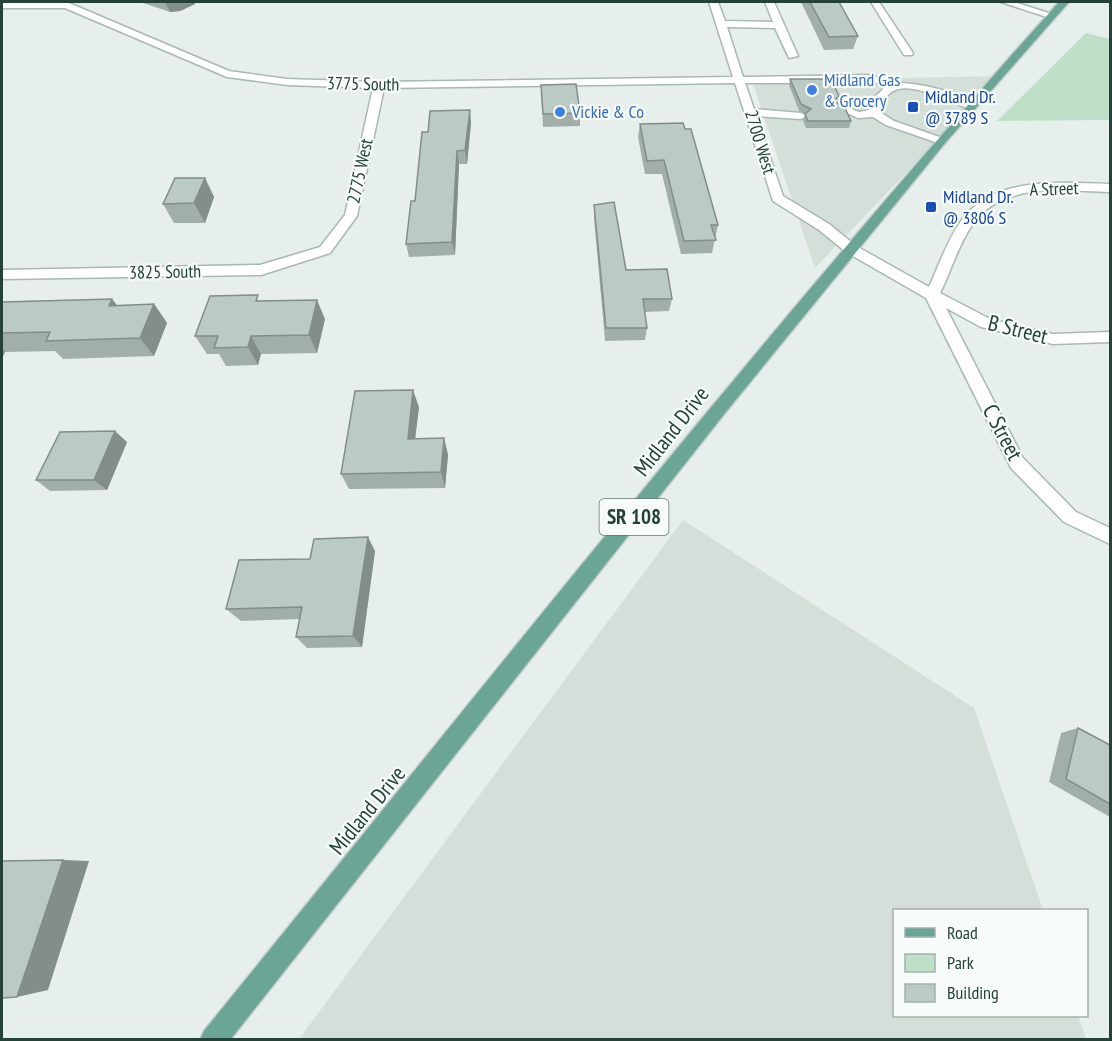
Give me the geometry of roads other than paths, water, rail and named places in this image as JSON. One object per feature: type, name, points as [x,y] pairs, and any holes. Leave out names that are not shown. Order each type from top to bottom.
[{"type":"main road","name":"Midland Drive","points":[[213,1040],[851,249],[971,106],[1064,2]]},
{"type":"street","name":"2700 West","points":[[714,2],[777,198],[824,227],[851,249]]},
{"type":"street","points":[[770,2],[793,56]]},
{"type":"street","points":[[875,2],[908,53]]},
{"type":"street","points":[[1006,2],[1050,15]]},
{"type":"street","name":"3775 South","points":[[2,5],[67,3],[227,74],[287,82],[379,85],[740,78],[869,78],[880,80],[892,87],[923,88],[971,106]]},
{"type":"street","points":[[722,24],[779,25]]},
{"type":"street","name":"2775 West","points":[[325,250],[351,216],[379,85]]},
{"type":"street","points":[[875,113],[874,103],[892,87]]},
{"type":"street","points":[[751,112],[801,116],[780,116]]},
{"type":"street","points":[[858,115],[843,116],[875,113],[890,123],[941,141]]},
{"type":"street","name":"A Street","points":[[932,295],[967,222],[989,200],[1015,190],[1110,188]]},
{"type":"street","points":[[851,249],[932,295]]},
{"type":"street","name":"3825 South","points":[[2,275],[261,270],[325,250]]},
{"type":"street","name":"B Street","points":[[932,295],[986,323],[1053,339],[1110,337]]},
{"type":"street","name":"C Street","points":[[932,295],[1017,463],[1070,517],[1110,536]]},
{"type":"place","name":"Midland Gas & Grocery","points":[[812,90]]},
{"type":"place","name":"Midland Dr. @ 3789 S","points":[[913,107]]},
{"type":"place","name":"Vickie & Co","points":[[560,112]]},
{"type":"place","name":"Midland Dr. @ 3806 S","points":[[931,207]]}]
